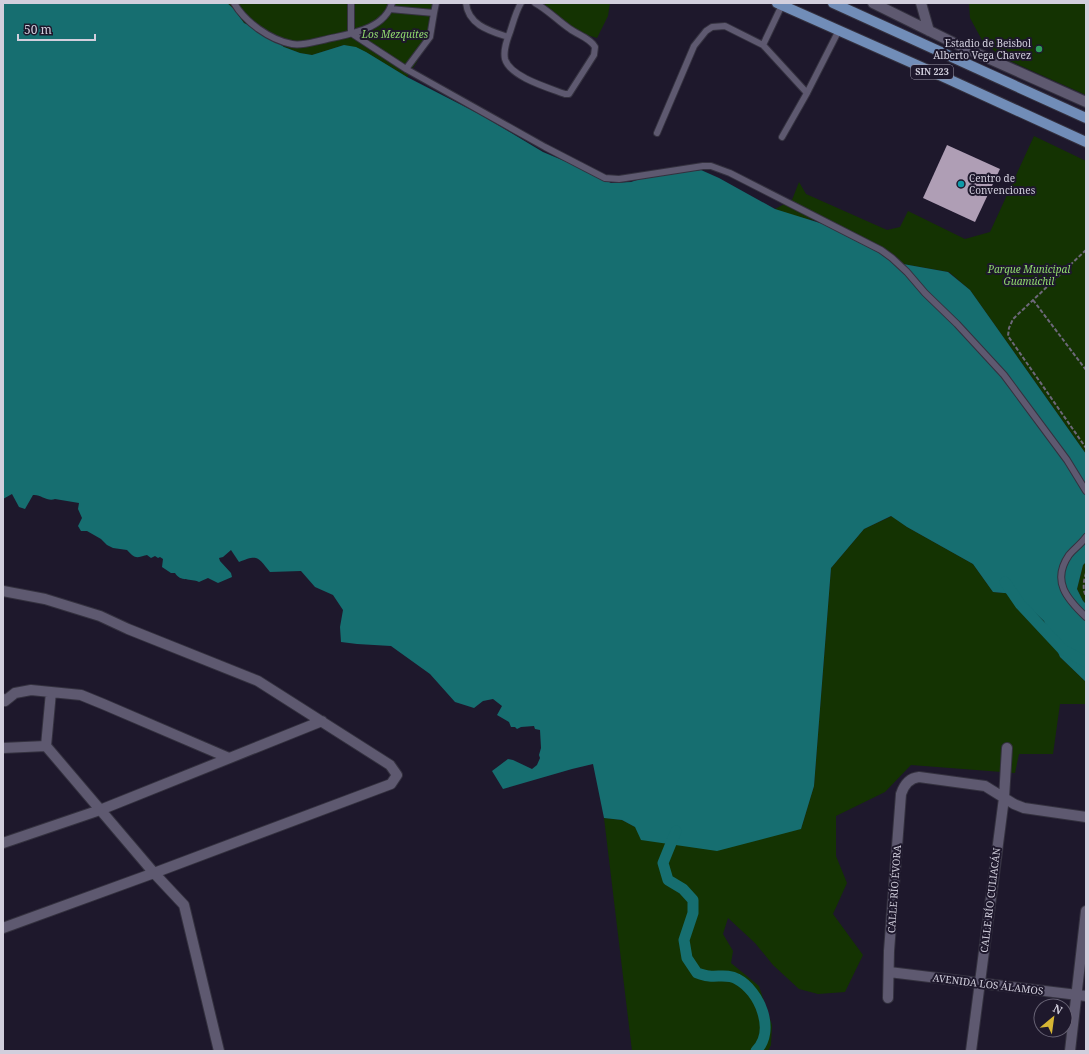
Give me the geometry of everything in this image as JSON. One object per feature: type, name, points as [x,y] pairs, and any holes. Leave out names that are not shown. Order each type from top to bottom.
[{"type":"main road","name":"SIN 223","points":[[833,3],[1086,118]]},
{"type":"main road","name":"SIN 223","points":[[780,4],[1085,140]]},
{"type":"street","points":[[873,3],[929,31],[1086,102]]},
{"type":"street","points":[[920,3],[929,31]]},
{"type":"street","points":[[3,591],[46,599],[100,616],[128,629],[258,681],[390,765],[397,775],[391,784],[3,928]]},
{"type":"street","points":[[4,701],[15,693],[31,690],[81,695],[229,758]]},
{"type":"street","points":[[51,692],[46,746],[154,873],[184,905],[219,1051]]},
{"type":"street","points":[[3,843],[100,810],[322,721]]},
{"type":"street","points":[[3,748],[46,746]]},
{"type":"street","name":"CALLE RÍO CULIACÁN","points":[[971,1051],[1004,798],[1007,748]]},
{"type":"street","name":"CALLE RÍO ÉVORA","points":[[888,998],[889,951],[901,794],[908,781],[911,778],[919,777],[985,786],[1004,798]]},
{"type":"street","points":[[1004,798],[1024,808],[1086,817]]},
{"type":"street","points":[[1070,1051],[1081,996],[1086,911]]},
{"type":"street","name":"AVENIDA LOS ÁLAMOS","points":[[889,972],[1081,996]]},
{"type":"lane","points":[[234,3],[248,21],[261,30],[284,42],[295,44],[309,43],[351,34],[373,25],[386,15],[391,6],[434,13]]},
{"type":"lane","points":[[351,3],[351,34]]},
{"type":"lane","points":[[406,69],[430,37],[436,3]]},
{"type":"lane","points":[[466,3],[470,15],[476,22],[485,29],[508,37]]},
{"type":"lane","points":[[521,3],[505,48],[505,59],[509,67],[516,73],[529,80],[565,94],[571,92],[594,55],[595,47],[591,42],[575,33],[535,3]]},
{"type":"lane","points":[[763,45],[780,4]]},
{"type":"lane","points":[[657,133],[694,46],[706,31],[712,27],[725,26],[763,45],[807,93]]},
{"type":"lane","points":[[782,137],[807,93],[839,30]]},
{"type":"lane","points":[[351,34],[406,69],[545,147],[605,178],[619,179],[711,166],[730,173],[881,250],[907,272],[1004,376],[1067,460],[1086,491]]},
{"type":"lane","points":[[1086,537],[1070,554],[1062,567],[1061,580],[1065,593],[1072,603],[1086,617]]},
{"type":"path","points":[[1086,250],[1013,320],[1009,328],[1008,336],[1086,448]]},
{"type":"path","points":[[1033,300],[1086,370]]},
{"type":"path","points":[[1086,573],[1083,582],[1084,594],[1086,596]]},
{"type":"green space","name":"Los Mezquites","points":[[227,3],[437,3],[417,62],[407,77],[366,52],[344,45],[312,55],[300,53],[284,47],[259,30],[244,23],[234,9]]},
{"type":"green space","points":[[543,3],[610,3],[608,16],[597,38],[580,33]]},
{"type":"green space","name":"Estadio de Beisbol Alberto Vega Chavez","points":[[969,3],[1086,3],[1086,95],[1001,57],[982,40],[970,18]]},
{"type":"green space","name":"Parque Municipal Guamúchil","points":[[1034,136],[1086,161],[1086,454],[970,290],[949,272],[903,264],[816,221],[775,209],[792,200],[799,182],[806,194],[887,230],[900,227],[908,211],[965,239],[990,232]]},
{"type":"green space","points":[[892,516],[907,527],[973,564],[993,592],[1015,594],[1044,621],[1060,657],[1086,682],[1086,704],[1060,704],[1053,754],[1019,754],[1015,773],[911,765],[885,792],[836,816],[836,856],[847,883],[833,914],[863,955],[845,992],[818,994],[799,989],[773,965],[755,943],[728,918],[723,934],[733,951],[731,963],[759,986],[772,1025],[771,1045],[768,1051],[632,1051],[604,818],[622,820],[635,827],[801,829],[814,786],[831,568],[864,529]]},
{"type":"green space","points":[[1086,562],[1086,604],[1077,589],[1083,565]]},
{"type":"shaded area","points":[[3,3],[227,3],[234,9],[244,23],[259,30],[284,47],[300,53],[312,55],[344,45],[356,47],[407,77],[481,115],[543,152],[586,170],[611,183],[631,182],[649,176],[701,170],[719,178],[775,209],[836,228],[903,264],[948,272],[970,290],[1086,454],[1086,562],[1083,565],[1077,589],[1086,604],[1086,682],[1060,657],[1044,621],[1015,594],[993,592],[973,564],[907,527],[891,516],[864,529],[831,568],[814,786],[801,829],[717,851],[641,840],[635,827],[622,820],[604,818],[593,764],[503,789],[492,771],[508,759],[532,769],[537,765],[540,758],[539,755],[541,748],[540,730],[535,729],[534,726],[521,727],[517,729],[515,727],[511,727],[509,722],[497,715],[502,706],[493,699],[483,701],[474,708],[455,702],[430,674],[391,646],[341,642],[340,627],[343,610],[333,595],[315,587],[301,571],[270,572],[257,558],[250,558],[239,562],[231,550],[223,557],[219,558],[231,573],[232,577],[218,583],[208,578],[199,582],[183,579],[175,573],[171,573],[162,567],[163,559],[160,557],[158,558],[155,556],[151,558],[147,555],[136,557],[127,550],[113,548],[107,545],[101,539],[87,531],[81,531],[78,526],[82,518],[78,509],[79,503],[55,499],[49,500],[33,495],[25,509],[19,507],[12,494],[3,499]]},
{"type":"building","name":"Centro de Convenciones","points":[[947,145],[1000,169],[975,222],[923,198]]},
{"type":"waterway","points":[[1005,582],[1020,604],[1062,649],[1086,662]]},
{"type":"waterway","points":[[676,831],[663,863],[668,880],[683,889],[693,900],[693,913],[684,940],[687,958],[697,973],[708,976],[734,977],[752,992],[763,1012],[765,1023],[765,1033],[762,1043],[756,1051]]},
{"type":"place","name":"Estadio de Beisbol Alberto Vega Chavez","points":[[1039,49]]},
{"type":"place","name":"Centro de Convenciones","points":[[961,184]]}]
